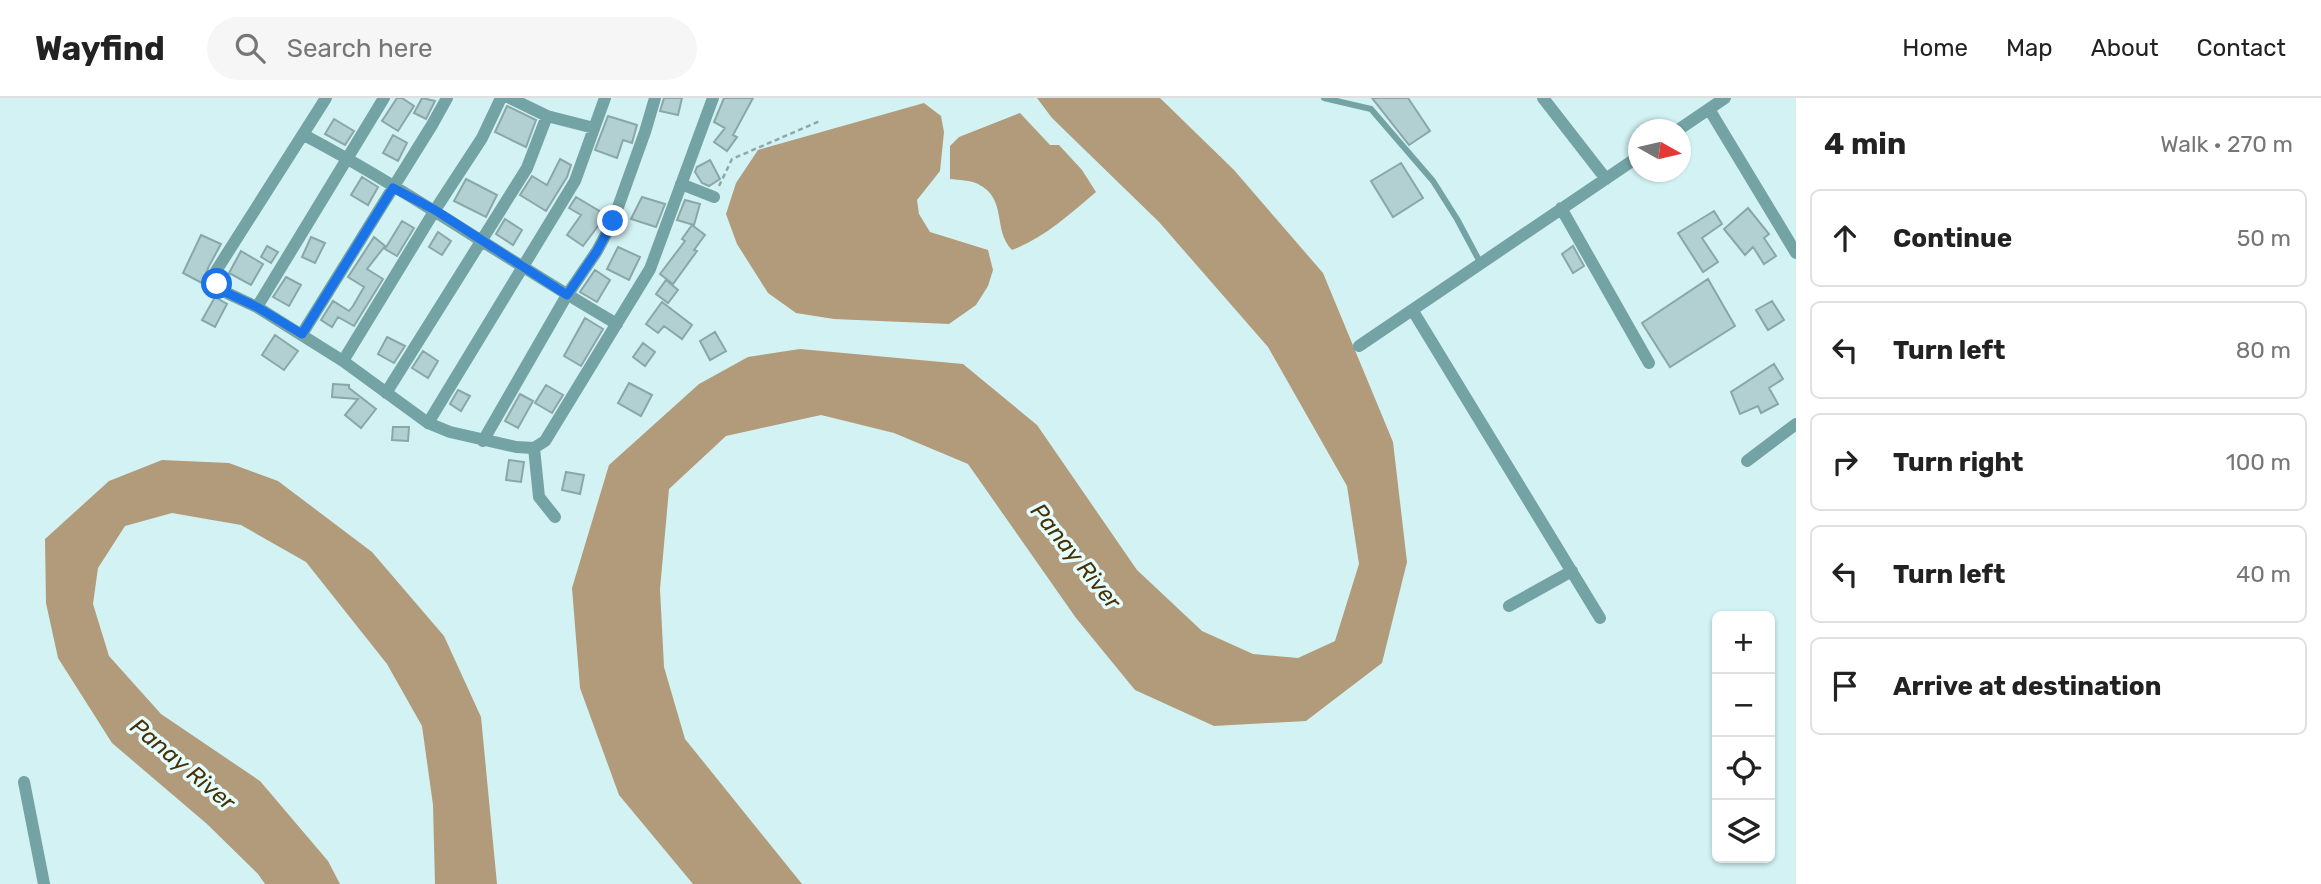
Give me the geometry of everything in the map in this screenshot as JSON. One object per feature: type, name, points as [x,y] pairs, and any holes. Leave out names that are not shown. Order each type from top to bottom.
[{"type":"street","points":[[326,98],[216,271],[217,284],[227,293],[257,307],[344,361],[428,423],[450,432],[516,447],[534,447],[545,441],[650,269],[713,98]]},
{"type":"street","points":[[257,307],[384,98]]},
{"type":"street","points":[[302,334],[447,98]]},
{"type":"street","points":[[344,361],[482,138],[501,98]]},
{"type":"street","points":[[510,98],[547,116],[594,128]]},
{"type":"street","points":[[428,423],[575,181],[605,98]]},
{"type":"street","points":[[483,441],[613,221],[655,98]]},
{"type":"street","points":[[1543,98],[1606,179]]},
{"type":"street","points":[[1691,121],[1725,98]]},
{"type":"street","points":[[1709,108],[1796,253]]},
{"type":"street","points":[[386,393],[527,167],[547,116]]},
{"type":"street","points":[[304,135],[435,210],[523,268],[617,324]]},
{"type":"street","points":[[1359,346],[1628,164]]},
{"type":"street","points":[[681,184],[715,197]]},
{"type":"street","points":[[1561,208],[1649,363]]},
{"type":"street","points":[[1413,311],[1600,618]]},
{"type":"street","points":[[1746,461],[1796,424]]},
{"type":"street","points":[[534,447],[539,497],[555,517]]},
{"type":"street","points":[[1509,606],[1572,571]]},
{"type":"street","points":[[24,782],[44,884]]},
{"type":"lane","points":[[1324,98],[1371,109],[1433,181],[1481,264]]},
{"type":"path","points":[[715,197],[732,159],[820,121]]},
{"type":"water","name":"Panay River","points":[[1037,98],[1160,98],[1234,170],[1323,273],[1393,442],[1407,562],[1382,663],[1306,721],[1214,726],[1135,690],[1076,618],[968,464],[894,433],[821,415],[726,436],[669,489],[660,589],[664,667],[685,739],[802,884],[693,884],[619,795],[580,688],[572,588],[609,465],[699,384],[748,357],[800,349],[963,364],[1037,425],[1137,570],[1202,631],[1253,654],[1298,658],[1335,641],[1359,564],[1347,486],[1268,347],[1159,222],[1052,118]]},
{"type":"water","points":[[924,103],[941,116],[944,132],[940,171],[917,200],[919,214],[930,232],[988,250],[993,270],[988,286],[976,305],[949,324],[834,319],[796,313],[768,293],[737,244],[726,214],[736,183],[758,150]]},
{"type":"water","points":[[1020,113],[1050,145],[1059,145],[1082,170],[1096,192],[1046,232],[1012,250],[1002,233],[997,206],[987,190],[972,182],[950,179],[950,146],[959,137]]},
{"type":"water","name":"Panay River","points":[[162,460],[229,463],[278,481],[372,552],[444,636],[481,717],[497,884],[435,884],[433,805],[422,726],[387,664],[306,562],[241,525],[172,513],[125,526],[98,568],[93,604],[109,656],[161,714],[260,781],[328,861],[340,884],[265,884],[207,824],[112,743],[58,658],[46,603],[45,539],[109,481]]},
{"type":"building","points":[[397,98],[402,98],[414,106],[398,131],[382,121]]},
{"type":"building","points":[[422,98],[435,101],[426,119],[414,113]]},
{"type":"building","points":[[664,98],[682,98],[678,115],[660,111]]},
{"type":"building","points":[[724,98],[753,98],[733,135],[737,137],[727,151],[714,142],[725,128],[714,122]]},
{"type":"building","points":[[1372,98],[1408,98],[1430,131],[1409,145]]},
{"type":"building","points":[[507,106],[536,120],[526,147],[495,132]]},
{"type":"building","points":[[608,116],[637,125],[632,143],[623,140],[617,158],[595,150]]},
{"type":"building","points":[[334,119],[354,131],[345,145],[325,134]]},
{"type":"building","points":[[393,135],[407,143],[398,161],[383,153]]},
{"type":"building","points":[[560,159],[571,165],[567,177],[546,211],[520,195],[532,176],[547,185]]},
{"type":"building","points":[[710,160],[720,179],[709,186],[702,183],[695,172],[697,167]]},
{"type":"building","points":[[1401,163],[1423,198],[1393,217],[1371,181]]},
{"type":"building","points":[[362,177],[378,187],[368,205],[351,195]]},
{"type":"building","points":[[466,179],[497,195],[486,217],[454,201]]},
{"type":"building","points":[[576,197],[606,215],[600,227],[598,226],[583,246],[567,235],[581,215],[569,208]]},
{"type":"building","points":[[642,197],[665,204],[656,227],[631,219]]},
{"type":"building","points":[[685,200],[700,204],[694,225],[677,220]]},
{"type":"building","points":[[1748,208],[1769,234],[1764,238],[1776,256],[1764,264],[1753,247],[1745,255],[1724,229]]},
{"type":"building","points":[[1714,211],[1722,224],[1702,238],[1718,262],[1703,272],[1678,233]]},
{"type":"building","points":[[505,219],[522,230],[513,245],[496,234]]},
{"type":"building","points":[[402,221],[414,228],[397,256],[385,249]]},
{"type":"building","points":[[692,225],[705,235],[673,284],[660,274],[685,241],[682,239]]},
{"type":"building","points":[[438,232],[451,241],[442,255],[429,247]]},
{"type":"building","points":[[201,235],[221,244],[202,283],[183,273]]},
{"type":"building","points":[[311,237],[325,243],[315,263],[302,257]]},
{"type":"building","points":[[374,237],[385,246],[367,269],[383,279],[354,326],[338,317],[332,327],[321,320],[333,301],[349,311],[353,306],[364,287],[348,277]]},
{"type":"building","points":[[267,246],[278,252],[271,263],[261,257]]},
{"type":"building","points":[[1573,246],[1584,266],[1573,273],[1562,254]]},
{"type":"building","points":[[618,247],[640,257],[629,280],[607,269]]},
{"type":"building","points":[[241,251],[263,264],[251,285],[229,273]]},
{"type":"building","points":[[595,270],[610,280],[597,302],[580,292]]},
{"type":"building","points":[[286,277],[301,285],[289,306],[273,297]]},
{"type":"building","points":[[1708,279],[1735,326],[1670,367],[1642,323]]},
{"type":"building","points":[[666,280],[678,290],[668,303],[656,294]]},
{"type":"building","points":[[215,297],[227,304],[215,327],[202,320]]},
{"type":"building","points":[[1772,301],[1784,320],[1768,330],[1756,310]]},
{"type":"building","points":[[662,302],[692,325],[682,339],[664,326],[658,333],[646,324]]},
{"type":"building","points":[[585,318],[603,329],[581,366],[564,356]]},
{"type":"building","points":[[715,332],[726,351],[710,360],[700,341]]},
{"type":"building","points":[[275,335],[298,351],[284,370],[262,355]]},
{"type":"building","points":[[387,337],[405,346],[394,363],[378,354]]},
{"type":"building","points":[[643,343],[655,352],[645,366],[633,357]]},
{"type":"building","points":[[423,351],[438,361],[428,378],[412,368]]},
{"type":"building","points":[[1774,364],[1783,379],[1769,388],[1778,404],[1761,413],[1758,406],[1740,414],[1731,392]]},
{"type":"building","points":[[629,383],[652,395],[641,416],[618,403]]},
{"type":"building","points":[[333,384],[349,385],[349,388],[376,409],[361,428],[345,415],[358,399],[332,397]]},
{"type":"building","points":[[546,385],[563,395],[552,413],[535,403]]},
{"type":"building","points":[[458,390],[470,396],[461,411],[450,404]]},
{"type":"building","points":[[520,394],[533,401],[518,428],[505,421]]},
{"type":"building","points":[[393,427],[409,427],[408,441],[392,440]]},
{"type":"building","points":[[509,460],[524,462],[521,482],[506,480]]},
{"type":"building","points":[[566,472],[584,475],[580,494],[562,490]]},
{"type":"route","points":[[217,284],[227,293],[257,307],[302,334],[393,188],[435,210],[567,295],[597,251],[613,221]]}]
